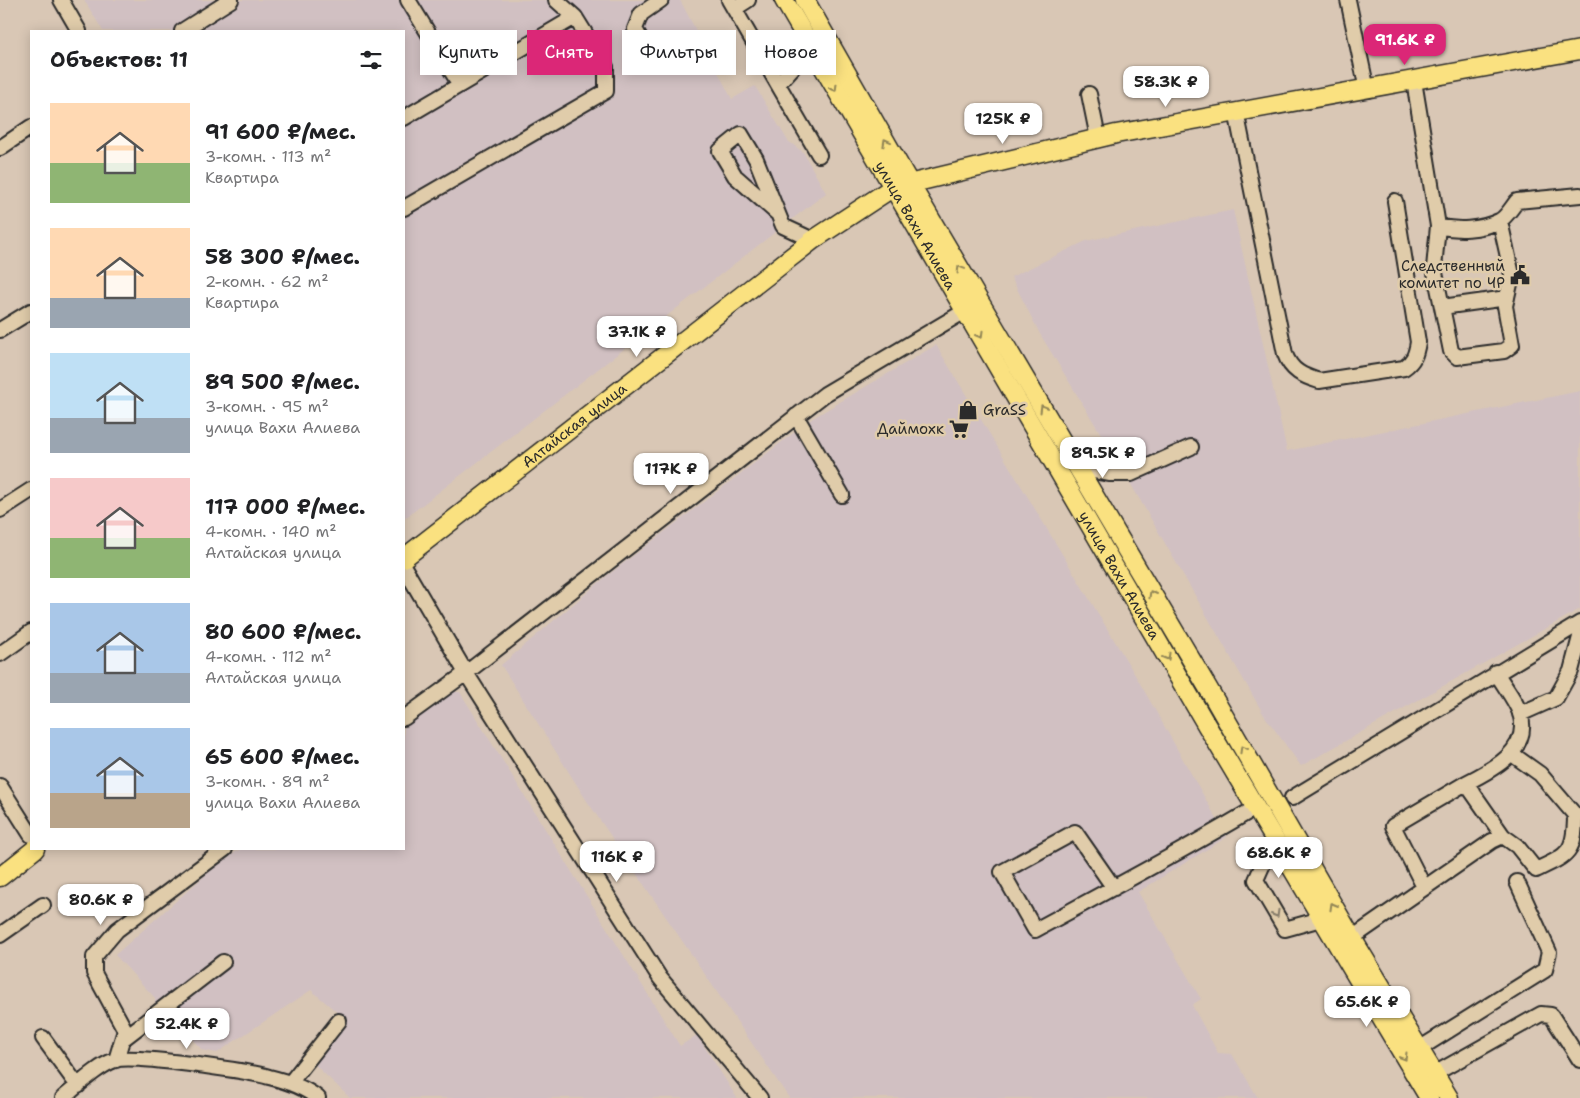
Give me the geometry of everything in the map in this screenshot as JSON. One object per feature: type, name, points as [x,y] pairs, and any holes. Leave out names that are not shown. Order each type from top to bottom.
[{"type":"main road","name":"улица Вахи Алиева","points":[[784,0],[801,30]]},
{"type":"main road","name":"улица Вахи Алиева","points":[[805,0],[910,184],[1352,938],[1448,1098]]},
{"type":"main road","points":[[892,188],[1098,138],[1236,111],[1367,90],[1580,50]]},
{"type":"main road","name":"улица Вахи Алиева","points":[[827,75],[1255,808],[1429,1098]]},
{"type":"main road","name":"Алтайская улица","points":[[405,557],[813,240],[892,188]]},
{"type":"main road","points":[[0,877],[34,850]]},
{"type":"street","points":[[60,0],[78,30]]},
{"type":"street","points":[[190,29],[231,0]]},
{"type":"street","points":[[408,0],[460,84]]},
{"type":"street","points":[[405,207],[606,91],[606,67],[574,17],[556,0]]},
{"type":"street","points":[[635,30],[641,14],[661,0]]},
{"type":"street","points":[[748,0],[731,4],[819,155]]},
{"type":"street","points":[[1348,0],[1367,90]]},
{"type":"street","points":[[405,117],[574,17]]},
{"type":"street","points":[[778,84],[786,75]]},
{"type":"street","points":[[1414,81],[1438,226],[1434,268],[1451,350],[1454,356],[1460,357],[1504,351],[1512,345],[1505,306],[1512,275],[1500,220]]},
{"type":"street","points":[[1089,94],[1098,138]]},
{"type":"street","points":[[1236,111],[1285,354],[1288,363],[1305,377],[1319,381],[1404,368],[1412,362],[1416,354],[1418,342],[1395,201]]},
{"type":"street","points":[[0,148],[30,129]]},
{"type":"street","points":[[778,214],[735,176],[720,151],[741,134],[756,159],[783,226],[813,240]]},
{"type":"street","points":[[1438,226],[1456,230],[1500,220],[1518,201],[1580,195]]},
{"type":"street","points":[[1442,307],[1507,298]]},
{"type":"street","points":[[405,717],[466,673],[825,394],[965,310]]},
{"type":"street","points":[[0,330],[30,312]]},
{"type":"street","points":[[796,416],[842,495]]},
{"type":"street","points":[[1078,468],[1109,474],[1131,474],[1191,447]]},
{"type":"street","points":[[0,510],[30,491]]},
{"type":"street","points":[[405,569],[466,673],[660,978],[760,1098]]},
{"type":"street","points":[[1292,798],[1496,672],[1580,623]]},
{"type":"street","points":[[0,654],[30,633]]},
{"type":"street","points":[[1520,714],[1556,698],[1571,671],[1580,637]]},
{"type":"street","points":[[1424,887],[1393,826],[1499,766],[1512,754],[1520,734],[1520,714],[1496,672]]},
{"type":"street","points":[[1466,783],[1503,836],[1516,846],[1536,870],[1564,857],[1578,840],[1575,816],[1540,774],[1512,754]]},
{"type":"street","points":[[0,786],[30,833]]},
{"type":"street","points":[[1114,888],[1075,832],[1002,872],[1035,930],[1114,888],[1255,808]]},
{"type":"street","points":[[1352,938],[1492,841],[1503,836]]},
{"type":"street","points":[[1274,839],[1256,880],[1284,929],[1321,919]]},
{"type":"street","points":[[116,1060],[125,1030],[122,1021],[94,974],[94,958],[117,930],[225,850]]},
{"type":"street","points":[[1419,1049],[1544,970],[1549,952],[1517,882]]},
{"type":"street","points":[[0,935],[43,905]]},
{"type":"street","points":[[123,1039],[223,962]]},
{"type":"street","points":[[1434,1074],[1541,1014],[1551,1016],[1580,1060]]},
{"type":"street","points":[[290,1083],[339,1021]]},
{"type":"street","points":[[43,1038],[78,1086]]},
{"type":"street","points":[[63,1098],[116,1060],[138,1058],[267,1076],[290,1083],[318,1098]]},
{"type":"shaded area","points":[[84,0],[680,0],[696,30],[622,30],[622,75],[719,75],[732,99],[755,86],[788,141],[803,152],[826,193],[405,518],[405,30],[102,30]]},
{"type":"shaded area","points":[[1233,210],[1287,451],[1580,391],[1580,609],[1301,766],[1264,715],[1121,467],[1040,334],[1011,277],[1086,241]]},
{"type":"shaded area","points":[[936,345],[1137,678],[1227,837],[1138,892],[1201,999],[1192,1005],[1218,1053],[1232,1054],[1258,1098],[789,1098],[587,801],[501,665],[608,575],[813,418]]},
{"type":"shaded area","points":[[453,692],[460,692],[680,1046],[697,1035],[737,1098],[350,1098],[312,1062],[345,1019],[311,990],[217,1053],[202,1050],[168,1012],[161,1011],[155,1005],[155,998],[115,955],[210,871],[239,850],[405,850],[405,727]]},
{"type":"place","name":"Следственный комитет по ЧР","points":[[1520,275]]},
{"type":"place","name":"GraSS","points":[[968,410]]},
{"type":"place","name":"Даймохк","points":[[959,429]]}]
